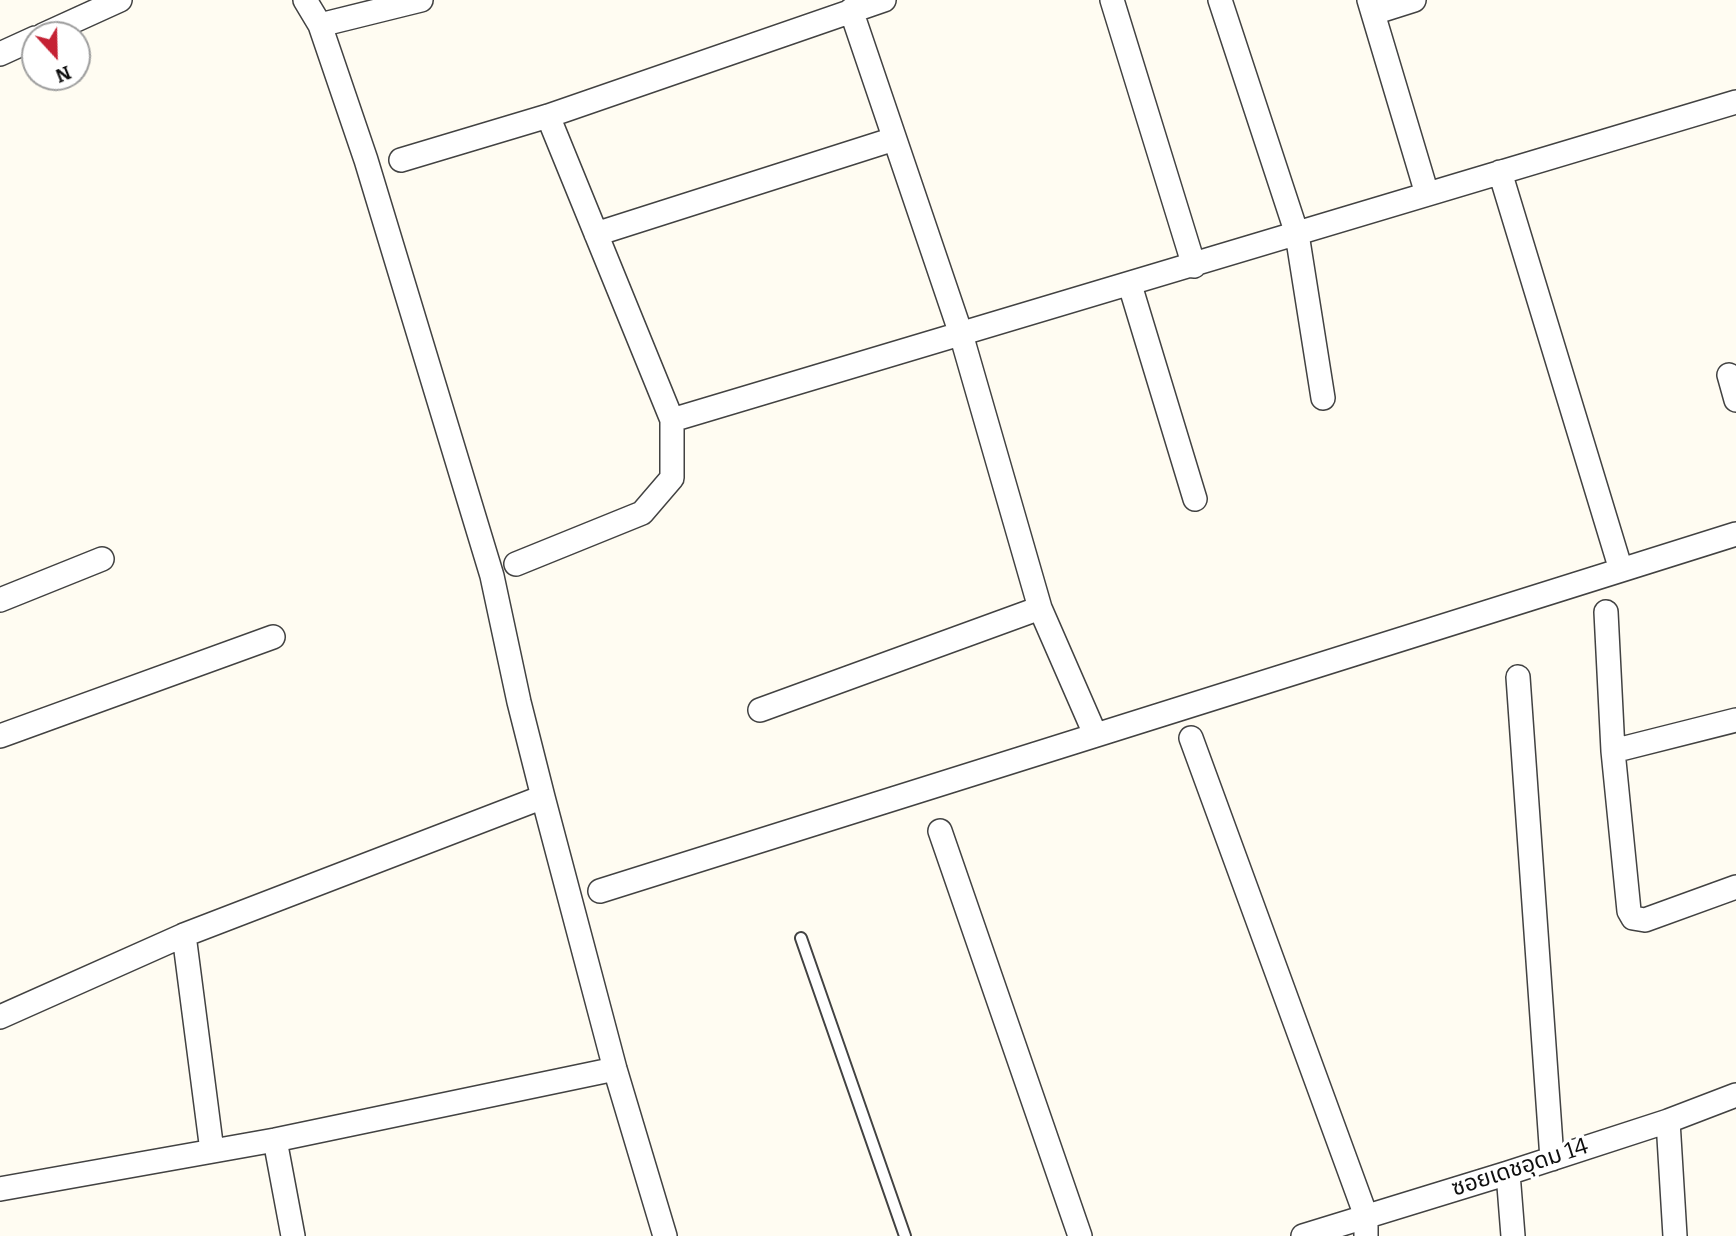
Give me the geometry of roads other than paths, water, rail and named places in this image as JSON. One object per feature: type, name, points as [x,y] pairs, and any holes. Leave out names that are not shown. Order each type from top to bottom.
[{"type":"street","points":[[74,21],[120,0]]},
{"type":"street","points":[[305,0],[320,25],[366,160],[492,576],[543,797],[615,1069],[665,1236]]},
{"type":"street","points":[[320,25],[421,0]]},
{"type":"street","points":[[401,160],[548,116],[884,0]]},
{"type":"street","points":[[1112,0],[1194,266]]},
{"type":"street","points":[[1220,0],[1297,234],[1323,398]]},
{"type":"street","points":[[1414,0],[1371,6],[1427,194]]},
{"type":"street","points":[[852,10],[961,334],[1040,608],[1095,734]]},
{"type":"street","points":[[0,54],[21,44]]},
{"type":"street","points":[[672,420],[1736,102]]},
{"type":"street","points":[[516,564],[642,513],[672,478],[672,420],[548,116]]},
{"type":"street","points":[[596,234],[894,139]]},
{"type":"street","points":[[1500,172],[1621,570]]},
{"type":"street","points":[[1130,285],[1195,499]]},
{"type":"street","points":[[1729,375],[1736,400]]},
{"type":"street","points":[[600,891],[1736,534]]},
{"type":"street","points":[[0,600],[102,559]]},
{"type":"street","points":[[760,710],[1040,608]]},
{"type":"street","points":[[1606,612],[1612,751],[1629,911],[1633,918],[1646,919],[1736,887]]},
{"type":"street","points":[[0,736],[273,637]]},
{"type":"street","points":[[1518,677],[1552,1158]]},
{"type":"street","points":[[1612,751],[1736,720]]},
{"type":"street","points":[[1191,738],[1366,1226]]},
{"type":"street","points":[[0,1017],[184,935],[543,797]]},
{"type":"street","points":[[940,831],[1080,1236]]},
{"type":"street","points":[[184,935],[212,1151]]},
{"type":"street","points":[[0,1189],[275,1140],[615,1069]]},
{"type":"street","name":"ซอยเดชอุดม 14","points":[[1303,1236],[1366,1226],[1508,1173],[1668,1121],[1736,1095]]},
{"type":"street","points":[[1668,1121],[1675,1236]]},
{"type":"street","points":[[275,1140],[293,1236]]},
{"type":"street","points":[[1508,1173],[1513,1236]]},
{"type":"lane","points":[[801,938],[905,1236]]}]
